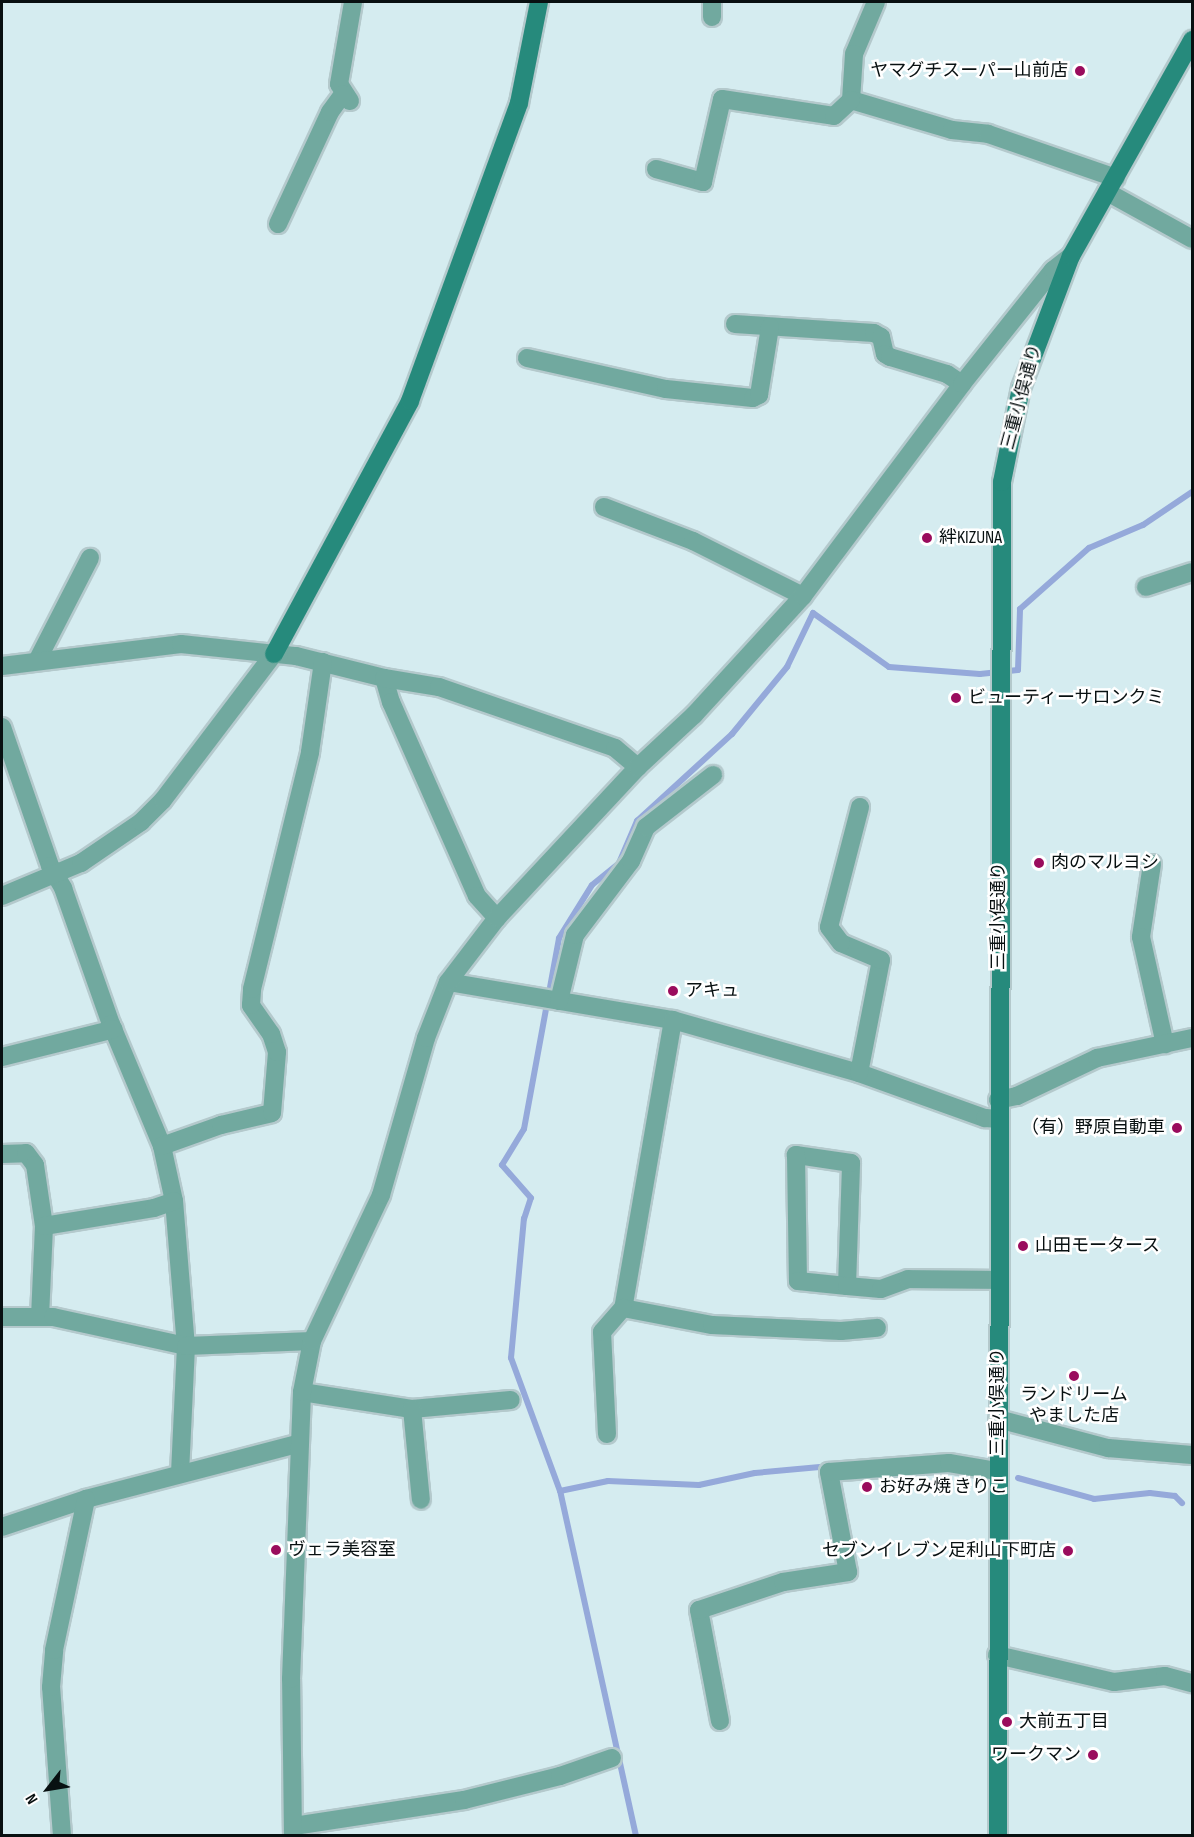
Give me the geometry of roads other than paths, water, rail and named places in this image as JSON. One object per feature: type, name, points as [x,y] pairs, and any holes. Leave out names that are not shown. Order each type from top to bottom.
[{"type":"street","points":[[278,224],[330,112],[346,98],[339,75],[353,2]]},
{"type":"street","points":[[2,896],[55,875],[113,842],[163,800],[274,654],[383,457],[410,401],[519,104],[539,2]]},
{"type":"street","points":[[656,169],[703,182],[723,99],[834,116],[851,100],[854,54],[876,2]]},
{"type":"street","name":"三重小俣通り","points":[[998,1836],[997,1471],[1000,1119],[998,1100],[1002,482],[1021,388],[1071,256],[1192,40]]},
{"type":"street","points":[[851,100],[952,130],[988,134],[1111,185],[1192,239]]},
{"type":"street","points":[[612,1758],[560,1776],[464,1800],[293,1831],[291,1679],[297,1444],[302,1392],[312,1341],[381,1195],[426,1038],[448,982],[497,918],[638,767],[694,715],[803,596],[962,384],[1053,270],[1071,256]]},
{"type":"street","points":[[735,324],[874,333],[881,337],[885,354],[890,357],[947,375],[962,384]]},
{"type":"street","points":[[527,358],[666,389],[753,398],[759,395],[770,327]]},
{"type":"street","points":[[604,507],[703,545],[803,596]]},
{"type":"street","points":[[37,661],[90,558]]},
{"type":"street","points":[[1146,586],[1192,572]]},
{"type":"street","points":[[2,666],[182,644],[274,654],[323,662],[384,678],[439,687],[615,748],[638,767]]},
{"type":"street","points":[[162,1146],[221,1125],[272,1113],[277,1052],[271,1034],[250,1005],[310,752],[323,662]]},
{"type":"street","points":[[384,678],[391,702],[477,896],[497,918]]},
{"type":"street","points":[[2,728],[55,875],[162,1146],[174,1201],[186,1346],[180,1474]]},
{"type":"street","points":[[559,1001],[575,935],[632,861],[646,827],[713,775]]},
{"type":"street","points":[[859,1072],[881,960],[841,943],[830,927],[860,807]]},
{"type":"street","points":[[1152,864],[1142,937],[1166,1044]]},
{"type":"street","points":[[448,982],[673,1020],[859,1072],[968,1112],[1000,1119]]},
{"type":"street","points":[[607,1434],[602,1332],[623,1308],[673,1020]]},
{"type":"street","points":[[2,1057],[114,1029]]},
{"type":"street","points":[[998,1100],[1017,1096],[1096,1059],[1192,1038]]},
{"type":"street","points":[[2,1154],[19,1151],[33,1158],[44,1226],[40,1316]]},
{"type":"street","points":[[847,1286],[851,1163],[796,1155],[798,1281],[847,1286],[881,1289],[908,1280],[998,1280]]},
{"type":"street","points":[[44,1226],[154,1208],[174,1201]]},
{"type":"street","points":[[623,1308],[712,1325],[841,1331],[877,1328]]},
{"type":"street","points":[[2,1317],[40,1316],[186,1346],[312,1341]]},
{"type":"street","points":[[302,1392],[412,1409],[511,1400]]},
{"type":"street","points":[[412,1409],[421,1500]]},
{"type":"street","points":[[998,1419],[1108,1448],[1192,1455]]},
{"type":"street","points":[[2,1527],[86,1498],[297,1444]]},
{"type":"street","points":[[720,1721],[699,1610],[783,1582],[848,1572],[829,1472],[949,1463],[997,1471]]},
{"type":"street","points":[[62,1836],[51,1687],[54,1650],[86,1498]]},
{"type":"street","points":[[997,1655],[1114,1682],[1165,1676],[1192,1683]]},
{"type":"waterway","points":[[636,1836],[560,1491],[511,1358],[524,1219],[531,1198],[502,1165],[524,1129],[559,938],[592,885],[619,863],[637,821],[732,734],[787,667],[813,613],[889,667],[980,674],[1018,670],[1020,609],[1089,548],[1143,525],[1192,492]]},
{"type":"waterway","points":[[560,1491],[608,1481],[699,1485],[755,1473],[820,1467]]},
{"type":"waterway","points":[[1018,1478],[1094,1499],[1150,1493],[1175,1496],[1182,1503]]},
{"type":"place","name":"ヤマグチスーパー山前店","points":[[1080,71]]},
{"type":"place","name":"絆KIZUNA","points":[[927,538]]},
{"type":"place","name":"ビューティーサロンクミ","points":[[956,698]]},
{"type":"place","name":"肉のマルヨシ","points":[[1039,863]]},
{"type":"place","name":"アキュ","points":[[673,991]]},
{"type":"place","name":"（有）野原自動車","points":[[1177,1128]]},
{"type":"place","name":"山田モータース","points":[[1023,1246]]},
{"type":"place","name":"ランドリーム やました店","points":[[1074,1376]]},
{"type":"place","name":"お好み焼 きりこ","points":[[867,1487]]},
{"type":"place","name":"ヴェラ美容室","points":[[276,1550]]},
{"type":"place","name":"セブンイレブン足利山下町店","points":[[1068,1551]]},
{"type":"place","name":"大前五丁目","points":[[1007,1722]]},
{"type":"place","name":"ワークマン","points":[[1093,1755]]}]
